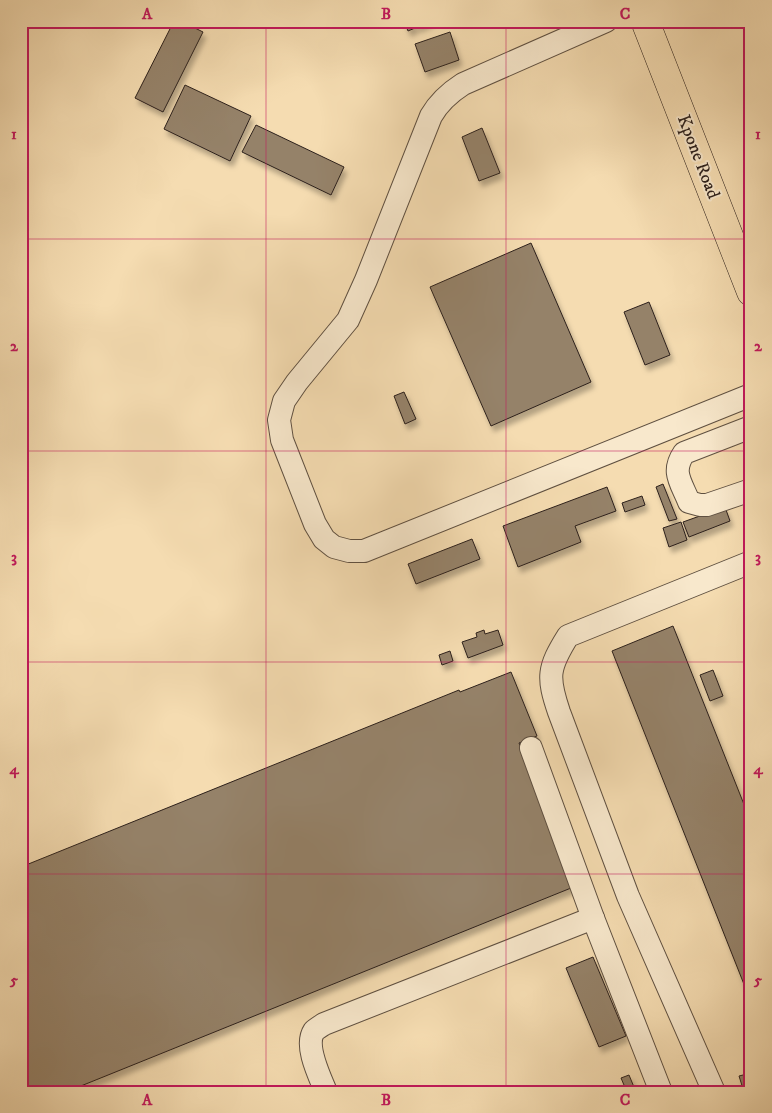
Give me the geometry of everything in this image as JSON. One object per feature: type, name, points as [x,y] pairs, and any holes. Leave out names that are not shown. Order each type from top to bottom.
[{"type":"main road","name":"Kpone Road","points":[[645,21],[751,292]]},
{"type":"lane","points":[[606,21],[463,84],[449,92],[437,105],[348,320],[297,382],[284,401],[279,420],[282,440],[315,524],[324,539],[334,548],[349,552],[364,551],[751,395]]},
{"type":"lane","points":[[751,427],[684,453],[678,462],[676,470],[689,502],[700,505],[751,490]]},
{"type":"lane","points":[[714,1092],[628,896],[551,690],[550,670],[568,636],[751,562]]},
{"type":"lane","points":[[531,748],[593,918],[661,1092]]},
{"type":"lane","points":[[326,1092],[312,1056],[311,1044],[314,1032],[324,1024],[593,918]]},
{"type":"building","points":[[174,21],[181,21],[203,32],[163,112],[135,98]]},
{"type":"building","points":[[404,21],[413,21],[415,28],[408,31]]},
{"type":"building","points":[[415,21],[432,21],[417,27]]},
{"type":"building","points":[[450,32],[459,60],[425,72],[415,44]]},
{"type":"building","points":[[185,85],[251,116],[230,161],[164,129]]},
{"type":"building","points":[[256,125],[344,167],[331,195],[242,152]]},
{"type":"building","points":[[482,128],[500,173],[479,181],[462,137]]},
{"type":"building","points":[[531,243],[591,382],[491,426],[430,287]]},
{"type":"building","points":[[649,302],[670,355],[645,365],[624,312]]},
{"type":"building","points":[[404,392],[416,419],[405,424],[394,396]]},
{"type":"building","points":[[663,484],[677,519],[669,521],[656,487]]},
{"type":"building","points":[[607,487],[616,511],[575,526],[581,542],[518,567],[503,526]]},
{"type":"building","points":[[642,496],[645,505],[625,512],[622,503]]},
{"type":"building","points":[[725,507],[730,521],[689,537],[683,522]]},
{"type":"building","points":[[681,522],[687,540],[669,547],[663,528]]},
{"type":"building","points":[[472,539],[480,559],[416,584],[408,564]]},
{"type":"building","points":[[673,626],[751,822],[751,1002],[612,651]]},
{"type":"building","points":[[484,630],[485,634],[498,630],[503,645],[468,658],[462,642],[477,637],[476,633]]},
{"type":"building","points":[[450,651],[453,661],[442,665],[439,655]]},
{"type":"building","points":[[713,670],[723,696],[710,701],[700,675]]},
{"type":"building","points":[[511,672],[537,736],[519,743],[576,886],[66,1092],[21,1092],[21,867],[459,690],[460,692]]},
{"type":"building","points":[[593,957],[626,1036],[599,1047],[566,968]]},
{"type":"building","points":[[751,1073],[751,1092],[744,1092],[739,1076]]},
{"type":"building","points":[[629,1075],[636,1092],[627,1092],[621,1078]]}]
